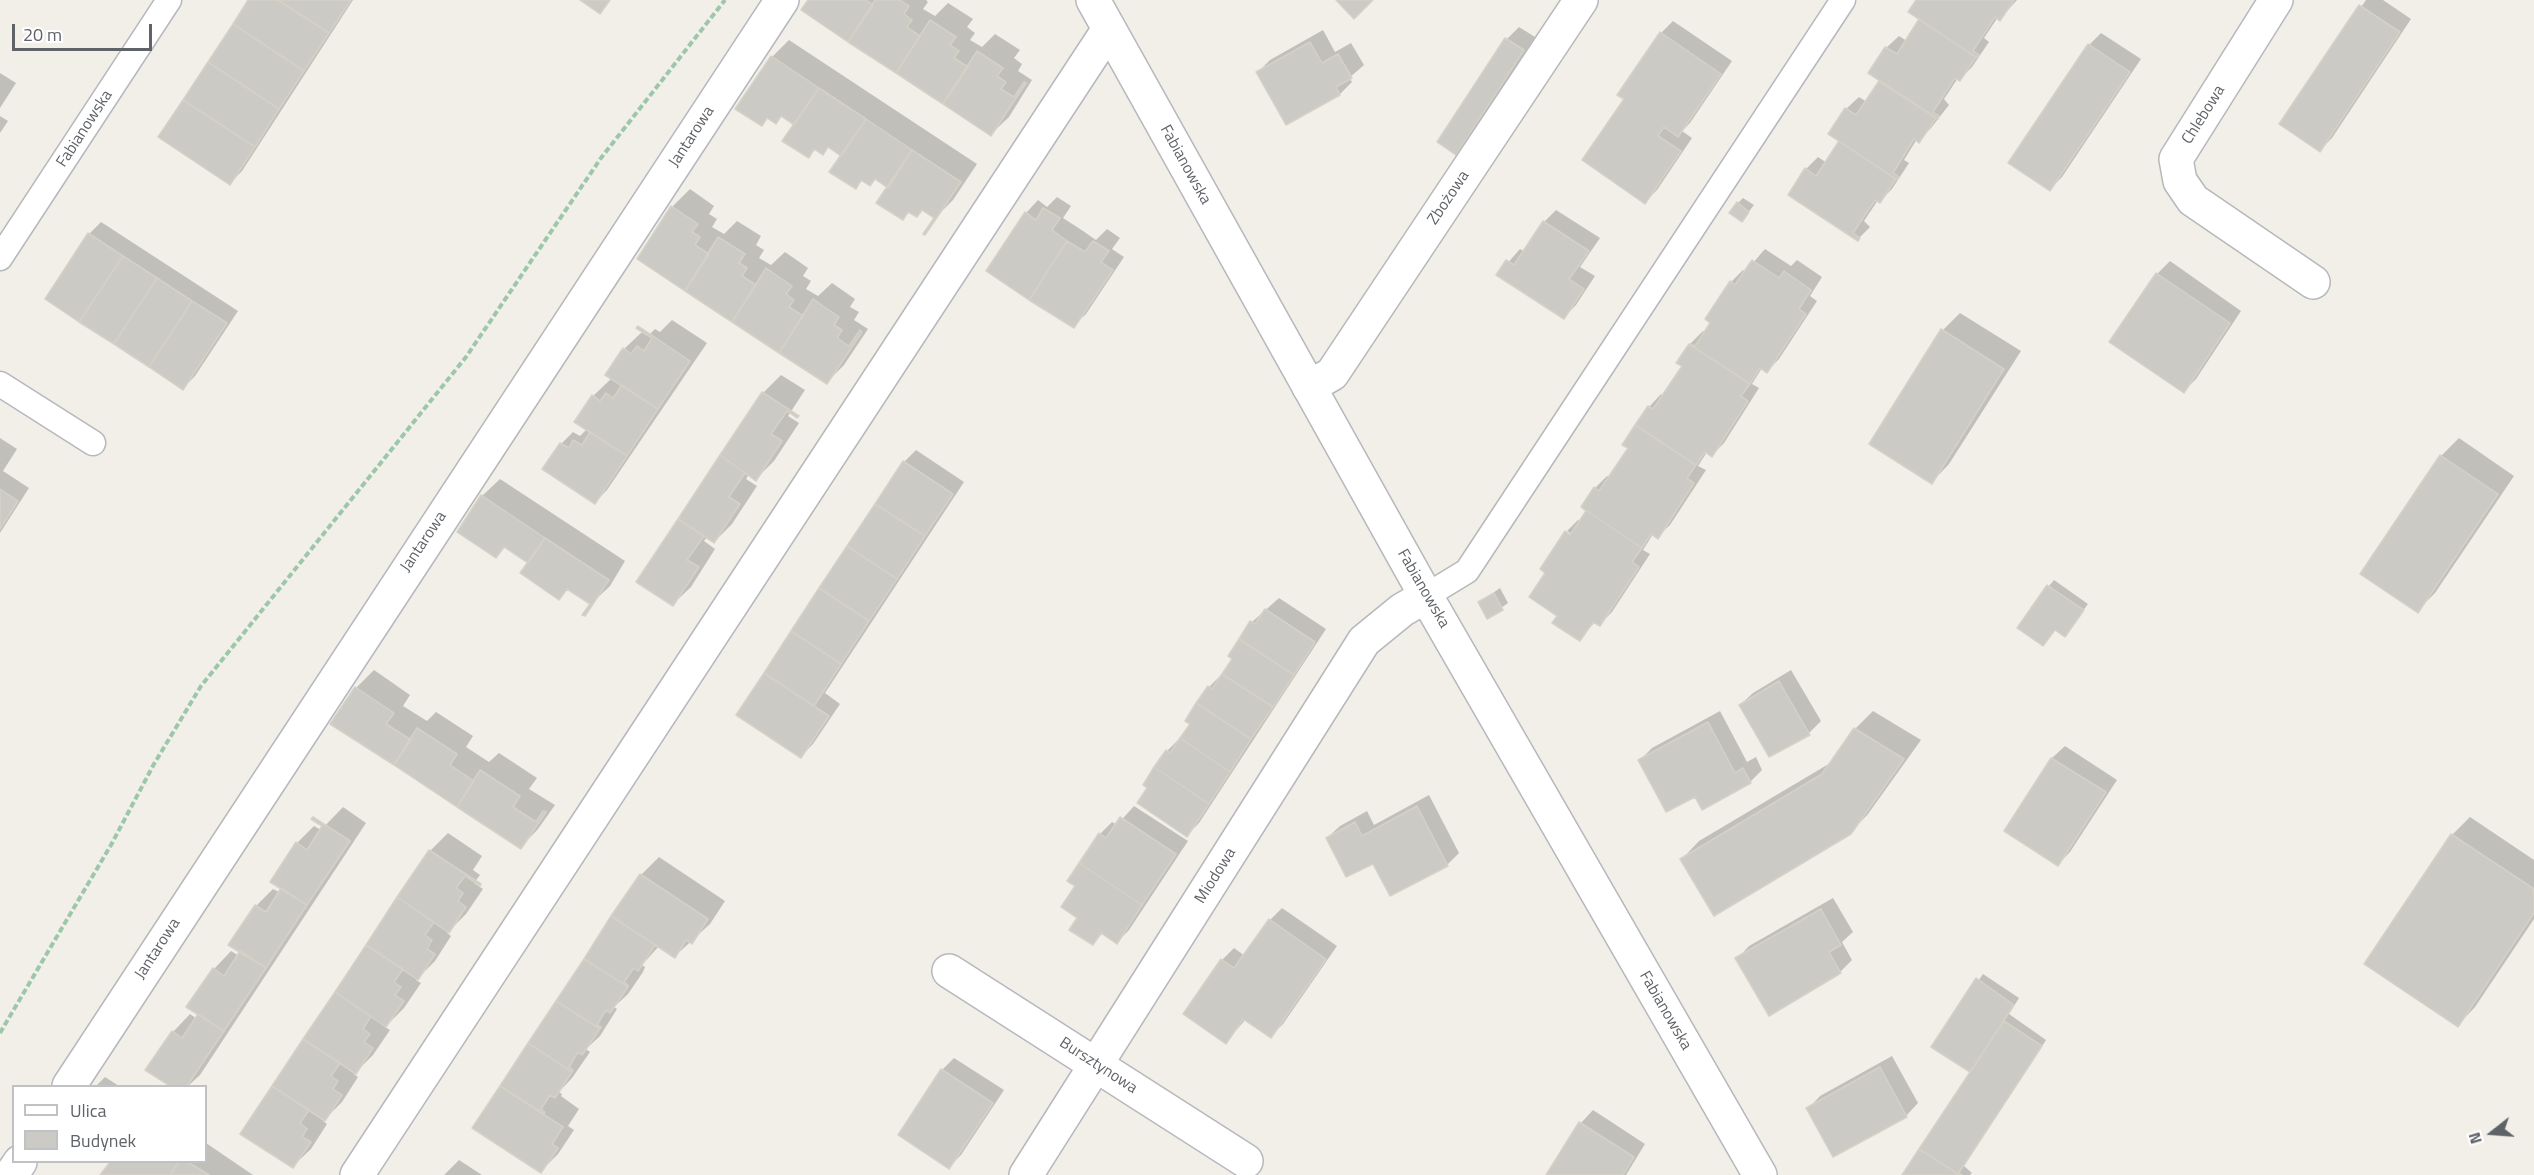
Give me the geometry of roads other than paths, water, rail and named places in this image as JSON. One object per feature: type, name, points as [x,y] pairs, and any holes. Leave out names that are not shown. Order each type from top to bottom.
[{"type":"street","name":"Jantarowa","points":[[70,1085],[782,0]]},
{"type":"street","name":"Fabianowska","points":[[1093,0],[1426,596],[1760,1175]]},
{"type":"street","name":"Zbożowa","points":[[1309,387],[1332,374],[1581,0]]},
{"type":"street","name":"Chlebowa","points":[[2277,0],[2176,159],[2180,181],[2193,200],[2313,282]]},
{"type":"street","points":[[357,1175],[1109,29]]},
{"type":"street","name":"Miodowa","points":[[1026,1175],[1364,641],[1402,610],[1426,596]]},
{"type":"street","name":"Bursztynowa","points":[[949,971],[1246,1161]]},
{"type":"lane","name":"Fabianowska","points":[[0,258],[170,0]]},
{"type":"lane","points":[[1426,596],[1467,571],[1842,0]]},
{"type":"lane","points":[[0,384],[93,443]]}]
